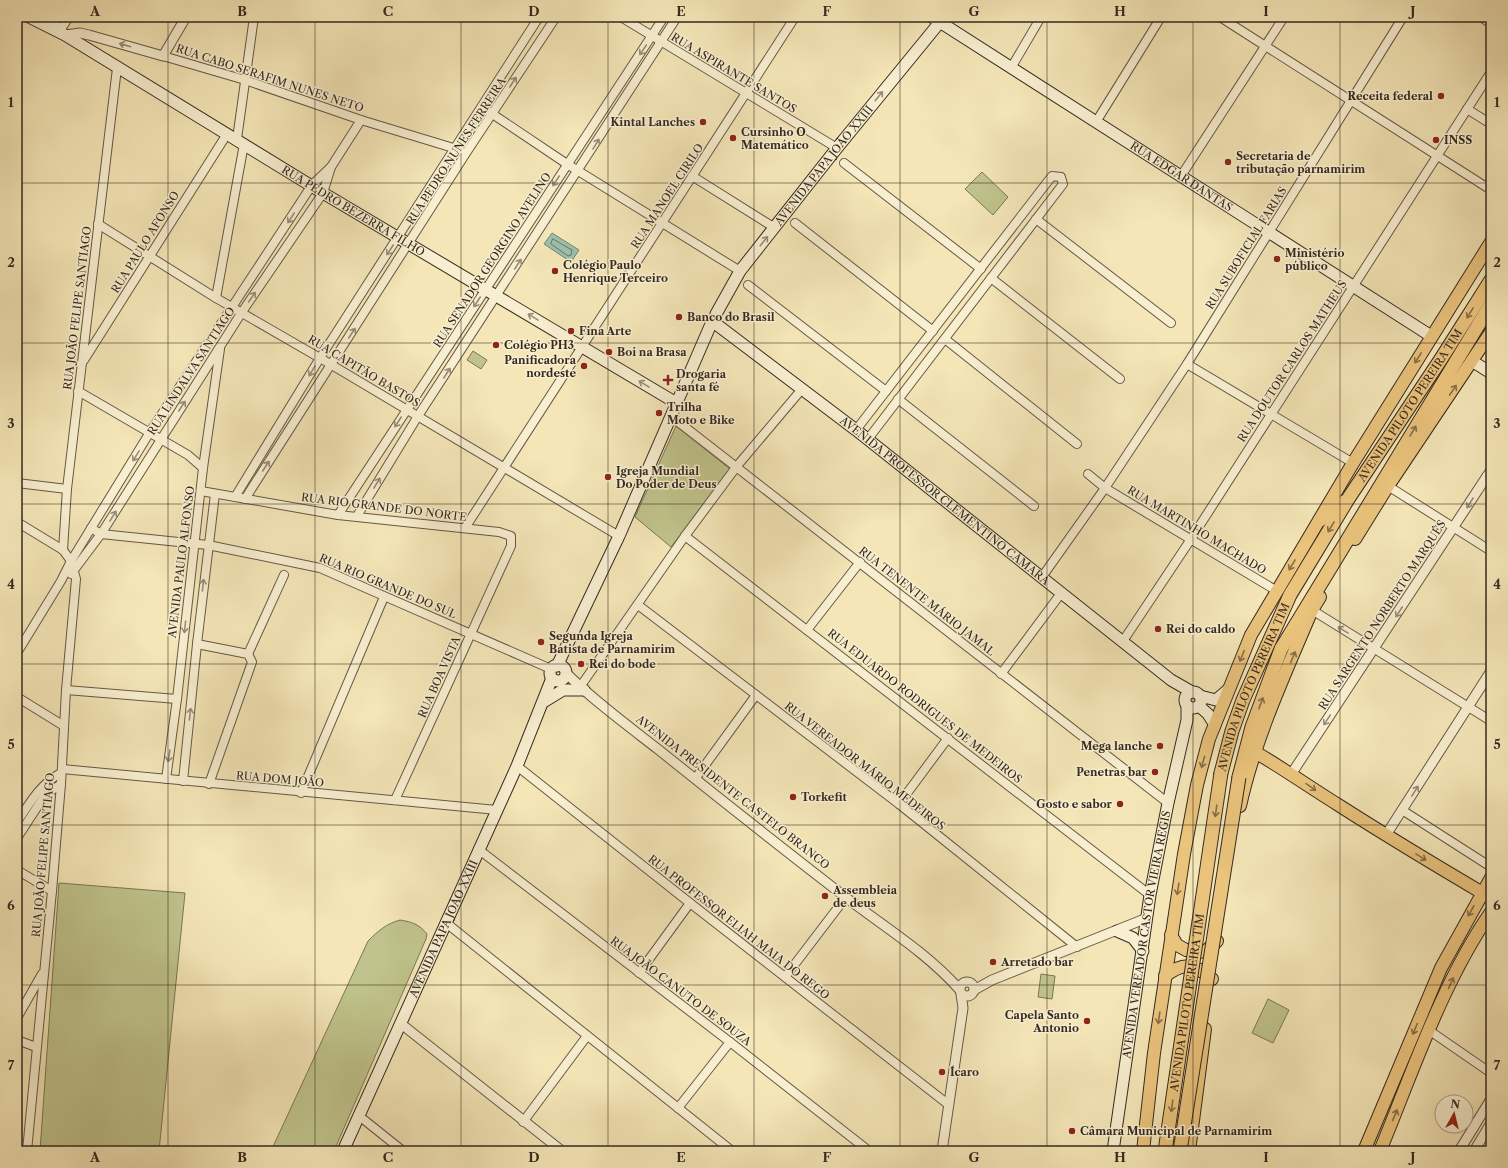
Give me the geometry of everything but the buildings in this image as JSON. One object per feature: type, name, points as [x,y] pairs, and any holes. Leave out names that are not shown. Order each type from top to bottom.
[{"type":"highway","name":"AVENIDA PILOTO PEREIRA TIM","points":[[1165,1151],[1221,773],[1232,731],[1283,608],[1348,499],[1441,359],[1491,280]]},
{"type":"highway","name":"AVENIDA PILOTO PEREIRA TIM","points":[[1180,1151],[1238,777],[1252,727],[1281,649],[1491,304]]},
{"type":"highway","points":[[1320,520],[1348,499]]},
{"type":"main road","name":"RUA PEDRO BEZERRA FILHO","points":[[29,17],[59,32],[323,193],[399,236],[678,404]]},
{"type":"main road","name":"RUA EDGAR DANTAS","points":[[936,20],[1181,176],[1353,288],[1431,336]]},
{"type":"main road","name":"AVENIDA PAPA JOÃO XXIII","points":[[343,1151],[445,922],[559,673],[568,645],[619,536],[714,321],[740,271],[936,20]]},
{"type":"main road","points":[[1143,1151],[1154,1053],[1171,935],[1197,785],[1215,725],[1251,636],[1353,463],[1491,242]]},
{"type":"main road","name":"AVENIDA PROFESSOR CLEMENTINO CÂMARA","points":[[714,321],[868,439],[1123,641],[1171,680],[1208,714],[1215,725]]},
{"type":"main road","points":[[1189,1151],[1217,941],[1233,838],[1254,752],[1312,610],[1388,486],[1491,332]]},
{"type":"main road","points":[[1472,361],[1491,373]]},
{"type":"main road","points":[[544,703],[563,690],[582,688]]},
{"type":"main road","name":"AVENIDA PROFESSOR CLEMENTINO CÂMARA","points":[[1193,701],[1216,700],[1229,689]]},
{"type":"main road","name":"AVENIDA VEREADOR CASTOR VIEIRA REGIS","points":[[1113,1151],[1150,895],[1168,802],[1187,720],[1193,701]]},
{"type":"main road","points":[[1254,752],[1292,773],[1326,798],[1486,896]]},
{"type":"main road","points":[[1364,1151],[1441,968],[1486,896],[1491,878]]},
{"type":"main road","points":[[1380,1151],[1460,964],[1473,939],[1491,912]]},
{"type":"main road","points":[[1117,931],[1132,938],[1142,952]]},
{"type":"main road","points":[[1171,935],[1176,945],[1192,951],[1206,951],[1217,941]]},
{"type":"main road","points":[[1165,976],[1173,970],[1183,966],[1199,968],[1212,979]]},
{"type":"street","points":[[59,17],[59,32]]},
{"type":"street","points":[[59,32],[69,17]]},
{"type":"street","points":[[163,56],[186,17]]},
{"type":"street","points":[[216,298],[241,142],[245,80],[254,17]]},
{"type":"street","name":"RUA PEDRO NUNES FERREIRA","points":[[235,497],[320,358],[456,149],[539,17]]},
{"type":"street","name":"RUA PEDRO NUNES FERREIRA","points":[[245,499],[381,289],[466,153],[556,17]]},
{"type":"street","name":"RUA ASPIRANTE SANTOS","points":[[621,17],[837,148]]},
{"type":"street","name":"RUA SENADOR GEORGINO AVELINO","points":[[338,515],[664,17]]},
{"type":"street","points":[[357,516],[418,416],[579,172],[678,17]]},
{"type":"street","name":"RUA MANOEL CIRILO","points":[[465,528],[584,347],[662,222],[795,17]]},
{"type":"street","points":[[1011,68],[1041,17]]},
{"type":"street","points":[[1096,122],[1161,17]]},
{"type":"street","points":[[1220,17],[1350,99],[1435,156],[1491,190]]},
{"type":"street","points":[[1181,176],[1284,17]]},
{"type":"street","name":"RUA SUBOFICIAL FARIAS","points":[[1042,576],[1105,488],[1187,364],[1269,233],[1350,99],[1403,17]]},
{"type":"street","points":[[1481,17],[1491,24]]},
{"type":"street","name":"RUA CABO SERAFIM NUNES NETO","points":[[59,32],[89,35],[245,80],[361,120],[466,153]]},
{"type":"street","name":"RUA JOÃO FELIPE SANTIAGO","points":[[27,1151],[43,972],[52,891],[61,784],[66,690],[76,587],[75,571],[71,561],[63,550],[67,489],[117,68]]},
{"type":"street","name":"RUA DOUTOR CARLOS MATHEUS","points":[[1123,641],[1191,539],[1269,415],[1353,288],[1435,156],[1491,72]]},
{"type":"street","points":[[482,107],[579,172],[740,271]]},
{"type":"street","points":[[1467,109],[1491,124]]},
{"type":"street","name":"RUA LINDALVA SANTIAGO","points":[[17,654],[61,581],[71,561],[150,432],[312,186],[331,167],[361,120]]},
{"type":"street","name":"RUA PAULO AFONSO","points":[[82,363],[227,134]]},
{"type":"street","points":[[844,163],[981,269]]},
{"type":"street","name":"RUA LINDALVA SANTIAGO","points":[[61,581],[75,571],[101,534],[242,312],[323,193],[331,167]]},
{"type":"street","points":[[692,176],[775,228]]},
{"type":"street","points":[[856,430],[1052,176],[1061,177],[1063,184],[1055,195],[868,439]]},
{"type":"street","points":[[1044,187],[1055,195]]},
{"type":"street","points":[[1036,219],[1171,323]]},
{"type":"street","points":[[795,223],[933,331]]},
{"type":"street","name":"RUA CAPITÃO BASTOS","points":[[98,224],[216,298],[332,364],[619,536]]},
{"type":"street","points":[[999,246],[1009,254]]},
{"type":"street","points":[[991,278],[1120,379]]},
{"type":"street","points":[[370,282],[381,289]]},
{"type":"street","points":[[748,285],[886,391]]},
{"type":"street","points":[[952,306],[963,314]]},
{"type":"street","points":[[945,338],[1077,444]]},
{"type":"street","name":"AVENIDA PAULO ALFONSO","points":[[166,779],[177,699],[203,468],[220,347]]},
{"type":"street","points":[[1187,364],[1269,415],[1353,463]]},
{"type":"street","points":[[905,367],[916,376]]},
{"type":"street","points":[[582,688],[685,536],[737,466],[802,389]]},
{"type":"street","points":[[78,391],[188,454],[203,468]]},
{"type":"street","points":[[898,400],[1034,506]]},
{"type":"street","name":"RUA TENENTE MÁRIO JAMAL","points":[[672,417],[860,562],[1001,674],[1168,802]]},
{"type":"street","points":[[273,436],[282,442]]},
{"type":"street","name":"RUA SARGENTO NORBERTO MARQUÊS","points":[[1292,773],[1454,529],[1491,470]]},
{"type":"street","points":[[1088,474],[1105,488]]},
{"type":"street","points":[[17,483],[67,489]]},
{"type":"street","points":[[1388,486],[1491,551]]},
{"type":"street","name":"RUA MARTINHO MACHADO","points":[[1105,488],[1277,591]]},
{"type":"street","name":"RUA RIO GRANDE DO NORTE","points":[[201,491],[338,515],[507,533],[511,536],[512,541]]},
{"type":"street","points":[[183,781],[208,545],[215,494]]},
{"type":"street","points":[[17,522],[63,550]]},
{"type":"street","name":"RUA RIO GRANDE DO SUL","points":[[91,528],[101,534],[208,545],[310,565],[559,673]]},
{"type":"street","name":"RUA EDUARDO RODRIGUES DE MEDEIROS","points":[[685,536],[1150,895]]},
{"type":"street","name":"RUA BOA VISTA","points":[[395,800],[512,541]]},
{"type":"street","points":[[807,630],[860,562]]},
{"type":"street","points":[[248,654],[284,575]]},
{"type":"street","points":[[1001,674],[1062,592]]},
{"type":"street","points":[[301,792],[384,597]]},
{"type":"street","name":"RUA VEREADOR MÁRIO MEDEIROS","points":[[638,605],[899,804],[1077,947]]},
{"type":"street","points":[[1312,610],[1374,650],[1491,721]]},
{"type":"street","points":[[197,644],[248,654]]},
{"type":"street","points":[[208,784],[252,662],[248,654]]},
{"type":"street","points":[[1386,835],[1491,671]]},
{"type":"street","name":"AVENIDA PRESIDENTE CASTELO BRANCO","points":[[559,673],[582,688],[695,779],[946,975],[967,989]]},
{"type":"street","points":[[66,690],[177,699]]},
{"type":"street","points":[[695,779],[756,695]]},
{"type":"street","points":[[17,697],[64,726]]},
{"type":"street","points":[[899,804],[948,738]]},
{"type":"street","name":"RUA PROFESSOR ELIAH MAIA DO REGO","points":[[517,766],[690,904],[949,1105]]},
{"type":"street","points":[[17,822],[38,791],[51,778],[61,771]]},
{"type":"street","name":"RUA DOM JOÃO","points":[[61,771],[166,779],[497,810]]},
{"type":"street","points":[[17,838],[45,795],[61,784]]},
{"type":"street","points":[[1402,810],[1491,867]]},
{"type":"street","name":"RUA JOÃO CANUTO DE SOUZA","points":[[478,849],[730,1042],[867,1150]]},
{"type":"street","points":[[17,870],[52,891]]},
{"type":"street","points":[[785,977],[846,897]]},
{"type":"street","points":[[639,973],[690,904]]},
{"type":"street","points":[[942,1151],[967,989],[1077,947],[1147,918]]},
{"type":"street","points":[[445,922],[732,1151]]},
{"type":"street","points":[[17,1018],[43,972]]},
{"type":"street","points":[[400,1023],[523,1122],[562,1151]]},
{"type":"street","points":[[1430,1032],[1491,1073]]},
{"type":"street","points":[[523,1122],[587,1036]]},
{"type":"street","points":[[17,1040],[36,1047]]},
{"type":"street","points":[[678,1108],[730,1042]]},
{"type":"street","points":[[1459,1151],[1491,1099]]},
{"type":"street","points":[[358,1115],[403,1151]]},
{"type":"street","points":[[1468,1137],[1476,1147],[1491,1123]]},
{"type":"green space","points":[[982,172],[1008,197],[993,215],[965,189]]},
{"type":"green space","points":[[473,351],[487,360],[481,369],[467,360]]},
{"type":"green space","points":[[676,426],[730,469],[671,547],[635,517]]},
{"type":"green space","points":[[59,883],[185,893],[159,1151],[40,1151]]},
{"type":"green space","points":[[400,920],[412,923],[421,928],[427,934],[426,939],[334,1151],[271,1151],[368,941],[382,928]]},
{"type":"green space","points":[[1041,974],[1055,976],[1052,999],[1038,997]]},
{"type":"green space","points":[[1268,999],[1289,1010],[1273,1043],[1252,1033]]},
{"type":"water","points":[[552,233],[579,250],[571,262],[544,244]]},
{"type":"place","name":"Receita federal","points":[[1441,96]]},
{"type":"place","name":"Kintal Lanches","points":[[703,122]]},
{"type":"place","name":"Cursinho O Matemático","points":[[733,138]]},
{"type":"place","name":"INSS","points":[[1436,140]]},
{"type":"place","name":"Secretaria de tributação parnamirim","points":[[1228,162]]},
{"type":"place","name":"Ministério público","points":[[1277,259]]},
{"type":"place","name":"Colégio Paulo Henrique Terceiro","points":[[555,271]]},
{"type":"place","name":"Banco do Brasil","points":[[679,317]]},
{"type":"place","name":"Fina Arte","points":[[571,331]]},
{"type":"place","name":"Colégio PH3","points":[[496,345]]},
{"type":"place","name":"Boi na Brasa","points":[[609,352]]},
{"type":"place","name":"Panificadora nordeste","points":[[584,366]]},
{"type":"place","name":"Drogaria santa fé","points":[[668,380]]},
{"type":"place","name":"Trilha Moto e Bike","points":[[659,413]]},
{"type":"place","name":"Igreja Mundial Do Poder de Deus","points":[[608,477]]},
{"type":"place","name":"Rei do caldo","points":[[1158,629]]},
{"type":"place","name":"Segunda Igreja Batista de Parnamirim","points":[[541,642]]},
{"type":"place","name":"Rei do bode","points":[[581,664]]},
{"type":"place","name":"Mega lanche","points":[[1160,746]]},
{"type":"place","name":"Penetras bar","points":[[1155,772]]},
{"type":"place","name":"Torkefit","points":[[793,797]]},
{"type":"place","name":"Gosto e sabor","points":[[1120,804]]},
{"type":"place","name":"Assembleia de deus","points":[[825,896]]},
{"type":"place","name":"Arretado bar","points":[[993,962]]},
{"type":"place","name":"Capela Santo Antonio","points":[[1087,1021]]},
{"type":"place","name":"Ícaro","points":[[942,1072]]},
{"type":"place","name":"Câmara Municipal de Parnamirim","points":[[1072,1131]]}]
